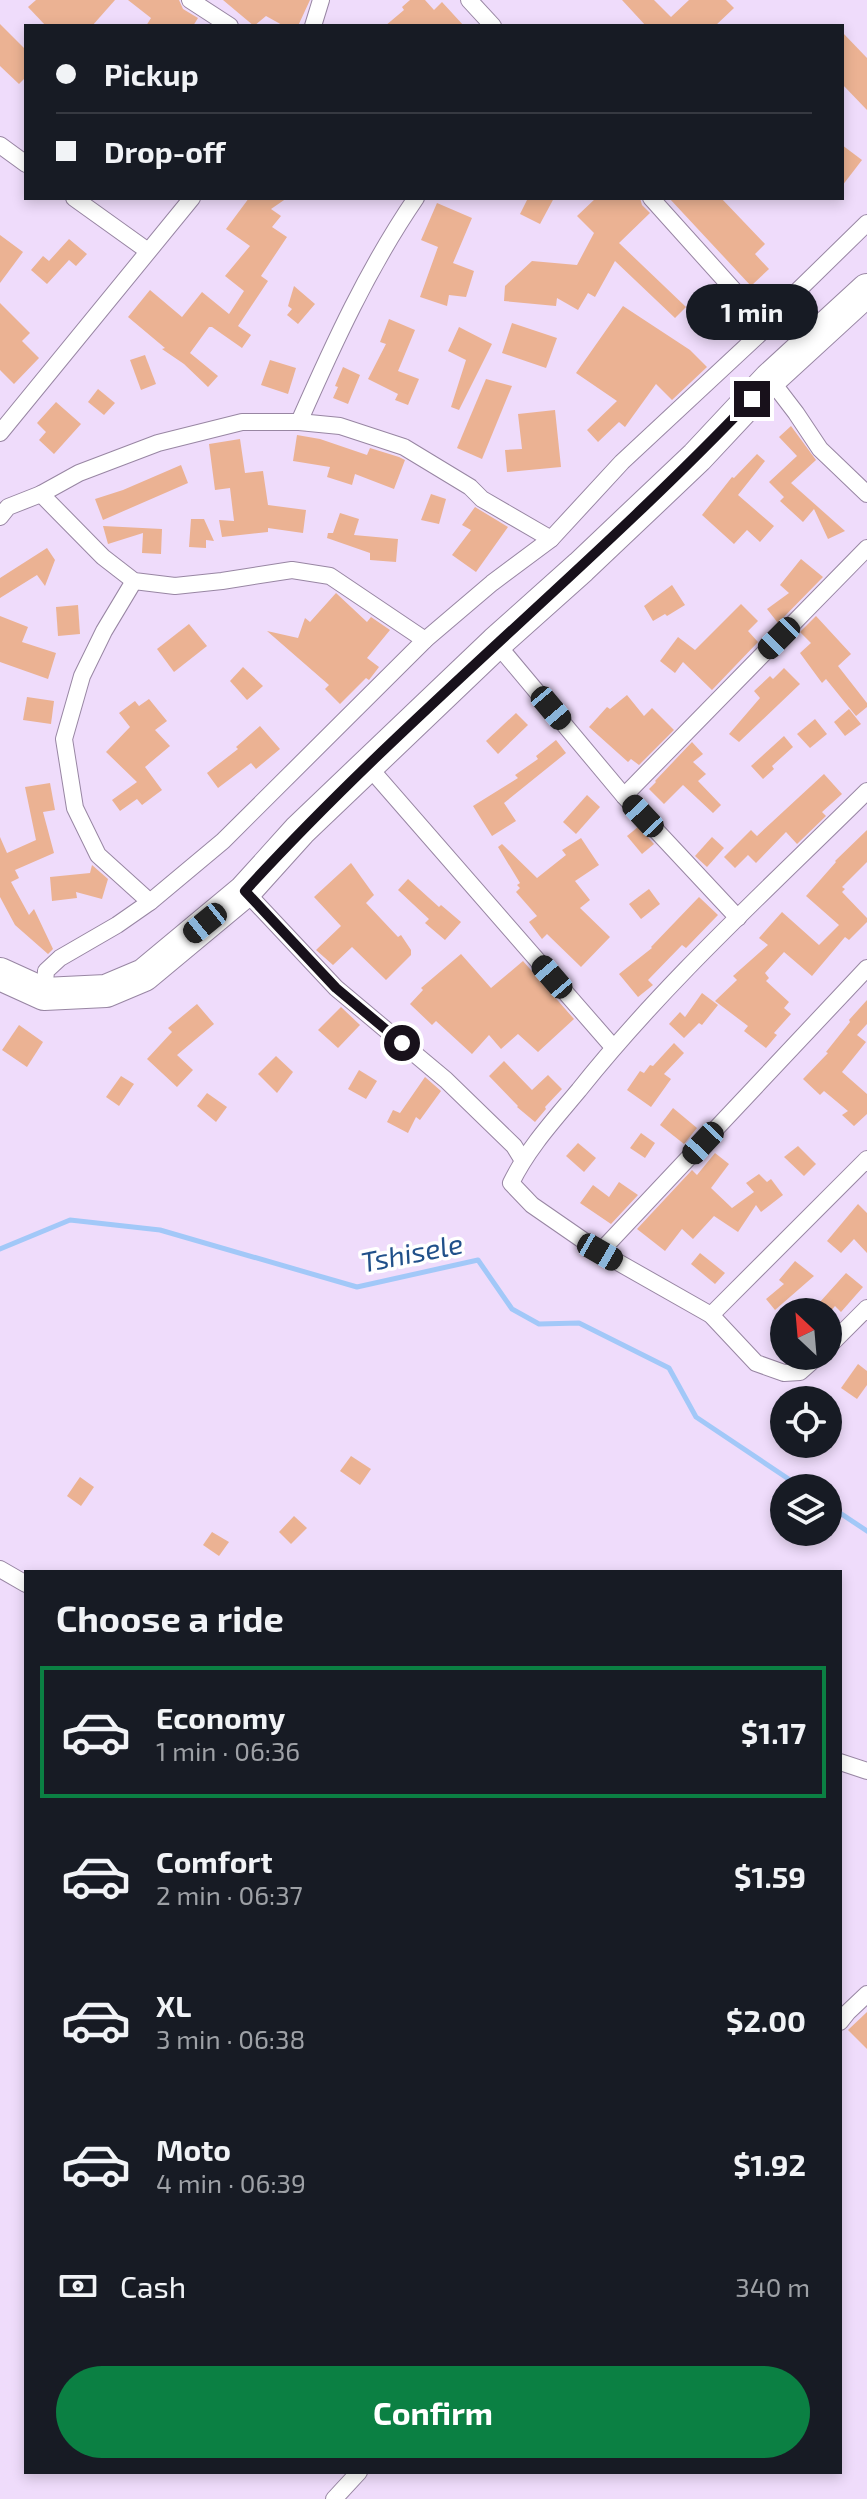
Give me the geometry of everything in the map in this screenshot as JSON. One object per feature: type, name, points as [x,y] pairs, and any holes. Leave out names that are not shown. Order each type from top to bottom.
[{"type":"highway","points":[[0,974],[44,994],[106,991],[144,975],[245,891],[300,830],[697,457],[770,379],[867,290]]},
{"type":"street","points":[[190,0],[227,24]]},
{"type":"street","points":[[314,24],[321,0]]},
{"type":"street","points":[[469,0],[491,24]]},
{"type":"street","points":[[0,145],[24,163]]},
{"type":"street","points":[[77,200],[148,251]]},
{"type":"street","points":[[0,433],[190,200]]},
{"type":"street","points":[[299,422],[339,331],[389,237],[415,200]]},
{"type":"street","points":[[653,200],[767,327]]},
{"type":"street","points":[[44,994],[46,971],[60,958],[150,902],[223,841],[425,640],[492,583],[551,539],[622,462],[767,327],[778,310],[867,223]]},
{"type":"street","points":[[770,379],[820,449],[867,494]]},
{"type":"street","points":[[0,517],[8,507],[41,494],[79,473],[158,443],[242,422],[299,422],[340,426],[404,447],[470,487],[482,499],[551,539]]},
{"type":"street","points":[[41,494],[103,557],[134,581],[175,586],[292,570],[330,576],[425,640]]},
{"type":"street","points":[[624,796],[867,548]]},
{"type":"street","points":[[134,581],[82,676],[64,739],[75,808],[98,855],[150,902]]},
{"type":"street","points":[[496,643],[624,796],[738,918]]},
{"type":"street","points":[[368,766],[613,1047]]},
{"type":"street","points":[[770,1368],[756,1363],[711,1315],[600,1252],[532,1205],[511,1183],[522,1159],[613,1047],[867,791]]},
{"type":"street","points":[[245,891],[336,988],[446,1080],[514,1146],[522,1159]]},
{"type":"street","points":[[600,1252],[867,968]]},
{"type":"street","points":[[711,1315],[867,1159]]},
{"type":"street","points":[[842,1333],[867,1308]]},
{"type":"street","points":[[776,1370],[784,1373],[802,1370]]},
{"type":"street","points":[[0,1569],[24,1583]]},
{"type":"street","points":[[842,1763],[867,1771]]},
{"type":"street","points":[[842,2020],[867,1994]]},
{"type":"street","points":[[334,2499],[357,2474]]},
{"type":"building","points":[[36,0],[115,0],[94,24],[44,24],[28,7]]},
{"type":"building","points":[[128,0],[179,0],[183,9],[198,18],[194,24],[147,24],[151,18]]},
{"type":"building","points":[[223,0],[310,0],[299,24],[280,24],[266,16],[252,24]]},
{"type":"building","points":[[410,0],[425,0],[434,10],[442,2],[462,24],[387,24],[404,10],[402,7]]},
{"type":"building","points":[[622,0],[654,0],[671,17],[689,0],[726,0],[734,8],[717,24],[644,24]]},
{"type":"building","points":[[0,24],[24,48],[24,79],[19,84],[0,66]]},
{"type":"building","points":[[844,34],[867,58],[867,110],[844,86]]},
{"type":"building","points":[[844,146],[862,160],[844,183]]},
{"type":"building","points":[[248,200],[284,200],[271,209],[281,216],[272,227],[287,237],[261,276],[268,281],[238,326],[251,335],[242,348],[209,327],[190,353],[218,376],[208,387],[128,317],[150,290],[182,317],[202,292],[229,314],[244,291],[225,276],[250,246],[226,229]]},
{"type":"building","points":[[527,200],[553,200],[540,224],[520,214]]},
{"type":"building","points":[[594,200],[641,200],[650,213],[619,243],[686,307],[675,318],[615,261],[595,297],[588,293],[578,310],[557,298],[556,306],[504,301],[505,286],[532,261],[577,265],[594,233],[577,216]]},
{"type":"building","points":[[671,200],[723,200],[765,244],[755,254],[769,269],[751,286]]},
{"type":"building","points":[[437,203],[472,218],[453,263],[474,271],[466,297],[449,295],[447,306],[420,297],[438,247],[421,240]]},
{"type":"building","points":[[0,235],[23,252],[0,283]]},
{"type":"building","points":[[69,239],[87,254],[76,266],[69,260],[47,284],[31,270],[43,256],[49,261]]},
{"type":"building","points":[[294,286],[315,304],[298,324],[287,315],[292,309],[288,306]]},
{"type":"building","points":[[0,303],[30,333],[22,341],[39,358],[14,384],[0,370]]},
{"type":"building","points":[[623,306],[690,350],[707,367],[672,400],[656,384],[625,427],[619,422],[598,442],[587,430],[617,401],[576,373]]},
{"type":"building","points":[[389,319],[415,330],[398,371],[419,379],[408,405],[395,400],[398,394],[368,379],[386,344],[380,342]]},
{"type":"building","points":[[512,323],[557,338],[546,368],[502,353]]},
{"type":"building","points":[[459,327],[492,344],[459,410],[451,407],[466,360],[448,351]]},
{"type":"building","points":[[145,355],[156,384],[141,390],[130,360]]},
{"type":"building","points":[[270,360],[296,368],[288,394],[261,385]]},
{"type":"building","points":[[343,367],[360,375],[348,404],[333,398]]},
{"type":"building","points":[[486,379],[512,386],[482,459],[457,448]]},
{"type":"building","points":[[98,389],[115,403],[104,415],[88,402]]},
{"type":"building","points":[[56,402],[81,424],[54,454],[39,440],[46,432],[37,423]]},
{"type":"building","points":[[555,410],[561,467],[507,472],[505,450],[522,449],[518,414]]},
{"type":"building","points":[[791,426],[816,460],[791,483],[845,531],[828,539],[814,509],[803,522],[780,501],[784,497],[769,482],[797,456],[779,437]]},
{"type":"building","points":[[297,435],[320,439],[367,455],[370,448],[405,460],[394,489],[355,474],[352,485],[327,477],[330,467],[293,461]]},
{"type":"building","points":[[240,439],[245,473],[263,471],[268,505],[306,510],[303,533],[268,528],[268,532],[222,537],[219,520],[234,521],[230,488],[215,490],[209,444]]},
{"type":"building","points":[[757,454],[765,461],[738,495],[774,526],[760,542],[747,530],[734,544],[702,515],[732,477]]},
{"type":"building","points":[[181,465],[188,483],[103,520],[95,499]]},
{"type":"building","points":[[431,494],[446,499],[439,524],[421,520]]},
{"type":"building","points":[[475,507],[508,527],[476,572],[452,555],[471,530],[462,525]]},
{"type":"building","points":[[340,513],[359,519],[354,535],[398,539],[396,562],[370,560],[370,553],[327,538],[328,533],[333,533]]},
{"type":"building","points":[[191,519],[204,519],[214,541],[206,540],[206,548],[189,547]]},
{"type":"building","points":[[103,526],[162,529],[161,554],[142,553],[143,533],[108,544]]},
{"type":"building","points":[[47,548],[55,560],[45,586],[37,575],[0,598],[0,578]]},
{"type":"building","points":[[801,559],[823,577],[778,623],[767,609],[789,593],[780,585]]},
{"type":"building","points":[[672,585],[685,605],[653,621],[644,606]]},
{"type":"building","points":[[336,593],[367,622],[371,617],[390,630],[367,658],[379,667],[369,680],[366,678],[340,704],[325,689],[329,685],[267,631],[298,638],[305,618],[310,622]]},
{"type":"building","points":[[741,604],[758,621],[748,631],[758,642],[712,690],[683,662],[675,673],[660,661],[678,637],[695,650]]},
{"type":"building","points":[[78,605],[80,634],[58,636],[56,607]]},
{"type":"building","points":[[0,616],[28,627],[22,642],[56,653],[48,679],[0,662]]},
{"type":"building","points":[[816,616],[851,654],[838,666],[867,703],[867,707],[856,716],[826,679],[822,683],[800,653],[811,643],[800,632]]},
{"type":"building","points":[[189,624],[207,646],[174,672],[157,649]]},
{"type":"building","points":[[243,667],[263,686],[247,700],[230,681]]},
{"type":"building","points":[[784,668],[800,684],[739,742],[729,734],[760,698],[754,691]]},
{"type":"building","points":[[627,695],[644,716],[652,708],[674,730],[639,765],[631,759],[628,762],[589,727],[607,707],[610,709]]},
{"type":"building","points":[[27,697],[54,701],[51,724],[23,720]]},
{"type":"building","points":[[149,699],[167,721],[155,730],[170,746],[145,767],[162,790],[142,805],[137,799],[120,811],[112,800],[137,782],[106,752],[130,727],[119,713],[135,701],[139,706]]},
{"type":"building","points":[[849,709],[861,724],[845,736],[834,722]]},
{"type":"building","points":[[516,713],[528,725],[498,754],[486,741]]},
{"type":"building","points":[[815,719],[827,734],[810,748],[797,734]]},
{"type":"building","points":[[260,726],[280,749],[256,769],[251,763],[218,788],[207,773],[238,749],[236,747]]},
{"type":"building","points":[[784,736],[793,747],[763,779],[751,766]]},
{"type":"building","points":[[556,740],[566,753],[504,803],[516,821],[492,836],[473,806],[518,778],[515,775],[538,759],[536,756]]},
{"type":"building","points":[[692,742],[703,754],[693,762],[706,774],[698,781],[721,805],[713,813],[683,785],[664,804],[649,789]]},
{"type":"building","points":[[824,774],[842,794],[822,812],[826,816],[797,844],[786,832],[756,863],[748,855],[735,868],[724,857],[751,830],[757,836]]},
{"type":"building","points":[[50,783],[55,810],[43,812],[54,853],[15,870],[19,878],[11,882],[29,915],[34,909],[53,949],[48,954],[15,925],[0,897],[0,837],[7,853],[36,840],[25,787]]},
{"type":"building","points":[[587,795],[600,807],[576,834],[563,822]]},
{"type":"building","points":[[638,827],[654,844],[642,854],[627,836]]},
{"type":"building","points":[[867,830],[867,862],[842,887],[845,889],[842,892],[867,918],[867,922],[849,940],[845,937],[812,976],[784,952],[765,973],[769,978],[766,981],[789,1002],[784,1008],[791,1014],[774,1033],[777,1035],[766,1048],[744,1031],[748,1026],[715,1001],[737,980],[733,976],[768,945],[759,938],[782,912],[819,945],[839,925],[806,896],[835,861]]},
{"type":"building","points":[[712,837],[724,848],[707,867],[695,856]]},
{"type":"building","points":[[581,838],[599,865],[575,881],[590,900],[580,908],[610,937],[581,967],[547,934],[542,939],[529,922],[537,916],[516,892],[520,883],[498,847],[502,844],[537,878],[566,855],[562,850]]},
{"type":"building","points":[[351,863],[374,895],[366,903],[398,937],[401,935],[411,950],[411,955],[386,980],[352,947],[333,965],[316,950],[341,926],[314,897]]},
{"type":"building","points":[[92,865],[108,879],[102,899],[76,892],[77,898],[52,901],[50,877],[90,873]]},
{"type":"building","points":[[408,879],[461,922],[445,940],[425,923],[429,919],[398,890]]},
{"type":"building","points":[[649,889],[660,904],[641,919],[629,904]]},
{"type":"building","points":[[699,897],[718,915],[686,948],[682,945],[648,980],[653,985],[638,997],[619,974],[652,948]]},
{"type":"building","points":[[461,954],[491,988],[523,961],[574,1019],[538,1052],[518,1034],[501,1049],[489,1035],[472,1054],[436,1021],[432,1025],[410,1004],[423,990],[421,988]]},
{"type":"building","points":[[702,993],[718,1005],[702,1025],[699,1023],[684,1038],[669,1024],[680,1012],[685,1017]]},
{"type":"building","points":[[867,1000],[867,1024],[857,1035],[866,1042],[842,1072],[867,1094],[867,1114],[854,1126],[842,1115],[848,1111],[824,1091],[820,1095],[803,1079],[828,1053],[849,1020]]},
{"type":"building","points":[[197,1004],[214,1024],[177,1055],[193,1070],[177,1087],[147,1059],[172,1032],[168,1028]]},
{"type":"building","points":[[341,1007],[360,1025],[338,1048],[318,1030]]},
{"type":"building","points":[[19,1025],[43,1042],[27,1067],[2,1050]]},
{"type":"building","points":[[674,1043],[684,1053],[664,1074],[671,1079],[651,1107],[627,1090],[640,1071],[644,1073],[650,1065],[653,1066]]},
{"type":"building","points":[[276,1056],[293,1072],[277,1093],[258,1074]]},
{"type":"building","points":[[504,1061],[532,1090],[548,1075],[562,1089],[535,1122],[489,1076]]},
{"type":"building","points":[[359,1070],[377,1081],[366,1099],[348,1089]]},
{"type":"building","points":[[121,1076],[134,1084],[119,1106],[106,1097]]},
{"type":"building","points":[[425,1077],[441,1091],[420,1120],[416,1117],[408,1133],[387,1122],[393,1110],[400,1113]]},
{"type":"building","points":[[207,1093],[227,1107],[216,1122],[197,1106]]},
{"type":"building","points":[[673,1108],[697,1128],[684,1144],[660,1125]]},
{"type":"building","points":[[641,1133],[655,1143],[645,1158],[630,1148]]},
{"type":"building","points":[[578,1143],[596,1158],[584,1172],[566,1156]]},
{"type":"building","points":[[798,1146],[816,1164],[804,1176],[784,1157]]},
{"type":"building","points":[[715,1153],[729,1164],[711,1188],[732,1208],[754,1192],[746,1183],[759,1174],[767,1182],[771,1179],[783,1195],[761,1212],[756,1205],[738,1232],[714,1216],[693,1239],[682,1229],[665,1251],[637,1229],[692,1170],[697,1175]]},
{"type":"building","points":[[619,1182],[638,1195],[611,1224],[580,1203],[593,1185],[609,1197]]},
{"type":"building","points":[[858,1204],[867,1213],[867,1253],[854,1239],[841,1253],[827,1241]]},
{"type":"building","points":[[700,1253],[725,1273],[715,1284],[691,1264]]},
{"type":"building","points":[[795,1261],[814,1276],[789,1298],[770,1298],[770,1304],[766,1299],[784,1284],[779,1280]]},
{"type":"building","points":[[846,1273],[863,1287],[842,1311],[842,1298],[824,1298]]},
{"type":"building","points":[[858,1364],[867,1371],[867,1385],[857,1399],[842,1387]]},
{"type":"building","points":[[351,1456],[371,1469],[360,1485],[340,1471]]},
{"type":"building","points":[[80,1477],[94,1487],[81,1506],[67,1496]]},
{"type":"building","points":[[294,1516],[307,1528],[291,1544],[279,1532]]},
{"type":"building","points":[[212,1532],[229,1542],[219,1556],[203,1545]]},
{"type":"building","points":[[867,2012],[867,2049],[848,2030]]},
{"type":"waterway","name":"Tshisele","points":[[0,1249],[70,1220],[160,1230],[357,1287],[478,1260],[512,1309],[539,1324],[579,1323],[669,1368],[696,1417],[781,1474]]},
{"type":"waterway","name":"Tshisele","points":[[842,1514],[867,1531]]},
{"type":"route","points":[[402,1043],[336,988],[245,891],[300,830],[697,457],[752,399]]}]
